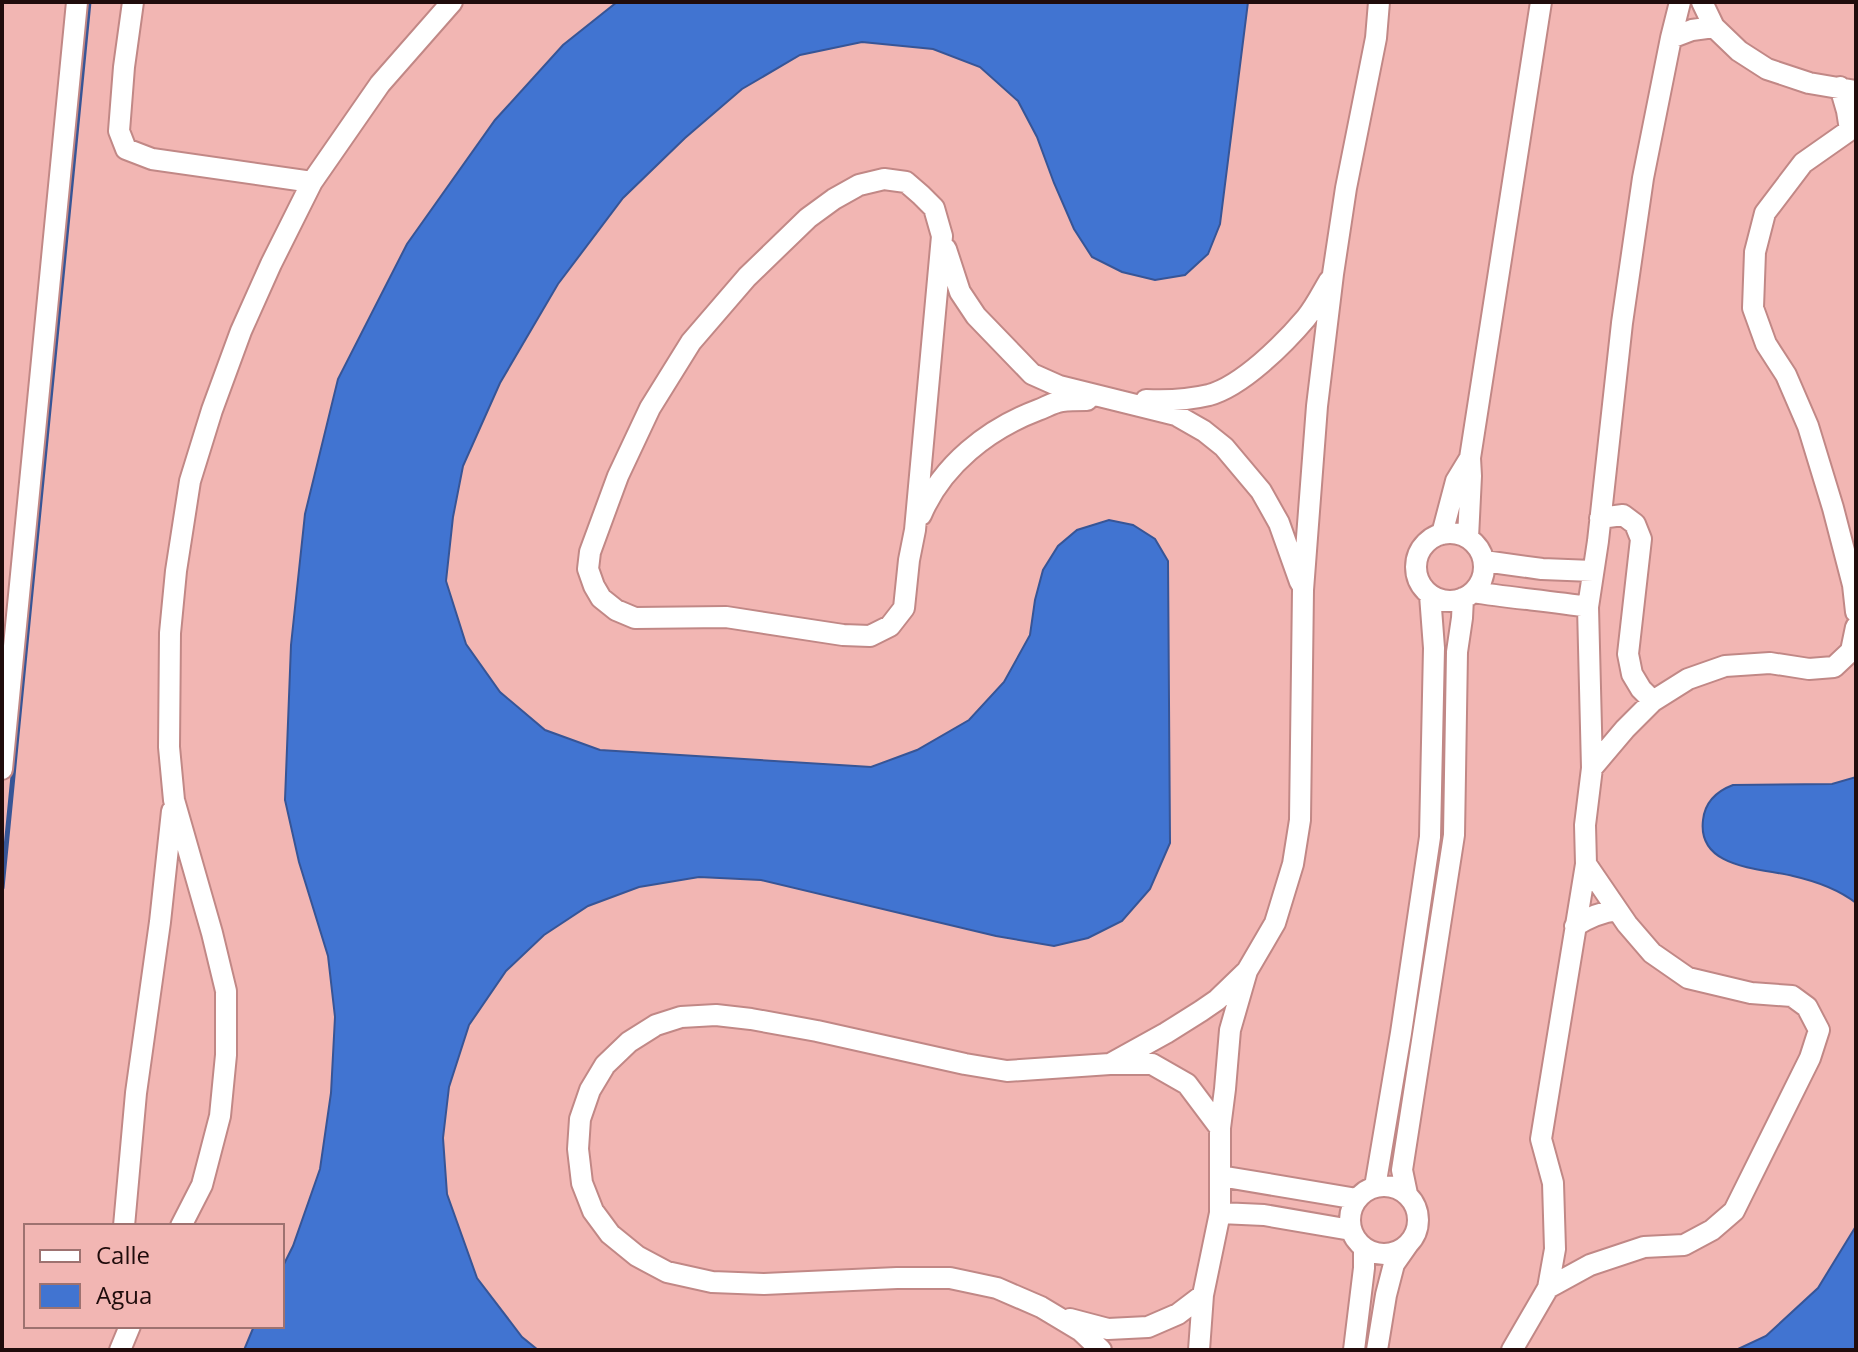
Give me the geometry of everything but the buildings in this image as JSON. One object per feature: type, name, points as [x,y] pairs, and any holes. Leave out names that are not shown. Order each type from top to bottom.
[{"type":"street","points":[[2,769],[77,2]]},
{"type":"street","points":[[133,2],[119,131],[126,149],[152,159],[312,182]]},
{"type":"street","points":[[182,1224],[202,1185],[220,1116],[226,1055],[226,991],[174,800],[169,747],[170,633],[190,481],[241,331],[312,182],[380,84],[452,2]]},
{"type":"street","points":[[1199,1350],[1203,1295],[1220,1213],[1220,1128],[1230,1030],[1247,971],[1275,923],[1293,864],[1300,820],[1303,590],[1317,406],[1346,188],[1376,38],[1379,2]]},
{"type":"street","points":[[1468,538],[1470,458],[1541,2]]},
{"type":"street","points":[[1512,1350],[1548,1288],[1555,1249],[1553,1183],[1541,1139],[1586,864],[1585,825],[1592,768],[1588,607],[1643,178],[1680,2]]},
{"type":"street","points":[[1702,2],[1714,27],[1739,51],[1767,69],[1809,83],[1848,89],[1847,111],[1853,130],[1803,163],[1765,213],[1755,252],[1753,308],[1766,344],[1786,375],[1808,426],[1853,585],[1856,612]]},
{"type":"street","points":[[1671,38],[1692,30],[1714,27]]},
{"type":"street","points":[[942,236],[915,530],[904,608],[890,626],[870,636],[843,635],[726,617],[635,618],[616,610],[601,598],[588,569],[590,552],[618,476],[650,408],[691,342],[747,277],[808,218],[859,185],[884,179],[906,182],[934,208],[960,292],[976,316],[1032,374],[1059,386],[1176,415],[1224,447],[1261,491],[1289,550],[1303,590]]},
{"type":"street","points":[[915,530],[929,496],[955,463],[986,436],[1060,401],[1171,401],[1210,395],[1235,383],[1268,357],[1307,317],[1333,274]]},
{"type":"street","points":[[1442,534],[1456,481],[1470,458]]},
{"type":"street","points":[[1600,518],[1623,515],[1635,524],[1641,539],[1628,654],[1632,674],[1653,701]]},
{"type":"street","points":[[1452,533],[1468,538],[1480,550],[1484,561],[1480,584],[1468,595],[1452,601],[1430,595],[1418,577],[1416,566],[1423,546],[1431,538],[1442,534],[1452,533]]},
{"type":"street","points":[[1484,561],[1542,569],[1593,571]]},
{"type":"street","points":[[1375,1187],[1430,837],[1434,648],[1430,595]]},
{"type":"street","points":[[1468,595],[1545,600],[1588,607]]},
{"type":"street","points":[[1407,1194],[1402,1170],[1454,835],[1457,652],[1468,595]]},
{"type":"street","points":[[1592,768],[1653,701],[1688,679],[1725,666],[1770,663],[1809,669],[1834,667],[1851,651],[1856,627]]},
{"type":"street","points":[[124,1224],[136,1093],[174,800]]},
{"type":"street","points":[[1548,1288],[1590,1265],[1644,1247],[1684,1245],[1712,1230],[1734,1211],[1810,1058],[1819,1030],[1807,1007],[1792,996],[1751,993],[1688,978],[1652,953],[1617,910],[1586,864]]},
{"type":"street","points":[[1575,926],[1602,912],[1617,910]]},
{"type":"street","points":[[1110,1064],[1217,1000],[1247,971]]},
{"type":"street","points":[[1101,1350],[1081,1331],[1053,1314],[997,1288],[950,1278],[764,1284],[712,1282],[667,1272],[637,1256],[610,1234],[593,1211],[582,1183],[578,1149],[580,1119],[590,1090],[605,1065],[629,1042],[656,1025],[681,1017],[716,1015],[751,1019],[1007,1071],[1152,1064],[1187,1084],[1220,1128]]},
{"type":"street","points":[[1220,1176],[1357,1199]]},
{"type":"street","points":[[1377,1350],[1394,1264],[1414,1237],[1418,1214],[1407,1194],[1397,1188],[1375,1187],[1357,1199],[1350,1219],[1351,1230],[1364,1248],[1374,1253],[1397,1252],[1414,1237]]},
{"type":"street","points":[[1220,1213],[1264,1215],[1351,1230]]},
{"type":"street","points":[[1354,1350],[1364,1248]]},
{"type":"street","points":[[1053,1314],[1108,1329],[1148,1327],[1178,1314],[1203,1295]]},
{"type":"water","points":[[617,2],[1248,2],[1220,224],[1208,254],[1185,275],[1155,280],[1122,272],[1092,257],[1074,229],[1037,137],[1018,101],[980,67],[933,49],[862,42],[800,55],[742,89],[623,198],[558,284],[500,383],[463,466],[453,517],[446,581],[466,644],[500,692],[545,730],[600,750],[871,767],[917,750],[969,720],[1004,682],[1030,635],[1043,570],[1058,546],[1077,530],[1109,520],[1133,525],[1155,539],[1168,561],[1170,843],[1150,889],[1122,921],[1088,938],[1054,946],[996,936],[761,880],[699,877],[639,887],[588,906],[544,935],[506,971],[469,1025],[449,1087],[443,1138],[447,1194],[477,1278],[522,1337],[538,1350],[244,1350],[253,1328],[284,1328],[284,1264],[320,1169],[331,1093],[335,1017],[328,956],[299,862],[285,800],[291,645],[305,514],[338,379],[407,244],[495,120],[563,45]]},
{"type":"water","points":[[1856,777],[1856,903],[1810,880],[1749,868],[1720,857],[1710,848],[1704,836],[1703,820],[1709,803],[1722,790],[1733,785],[1832,784]]},
{"type":"water","points":[[1856,1226],[1856,1350],[1736,1350],[1766,1336],[1818,1288]]},
{"type":"waterway","points":[[2,888],[89,2]]}]
